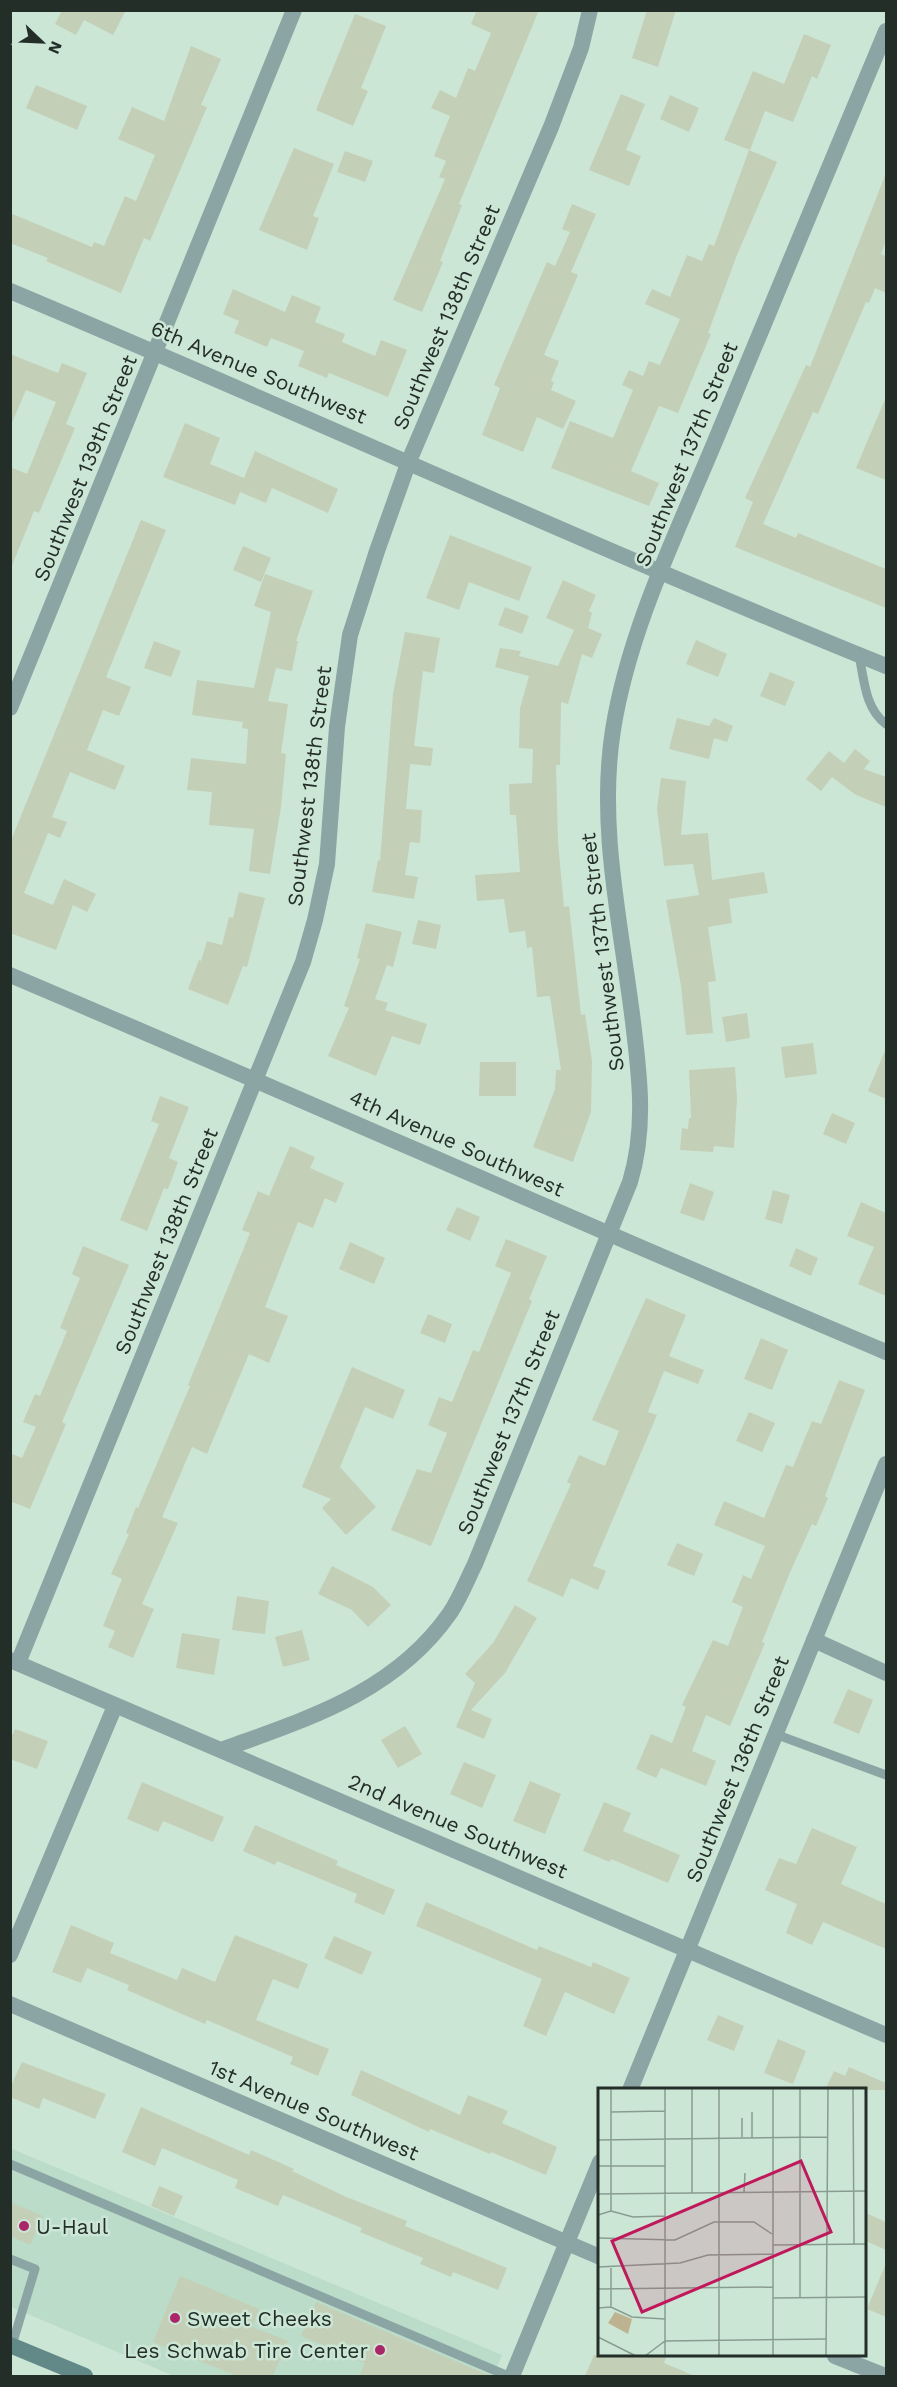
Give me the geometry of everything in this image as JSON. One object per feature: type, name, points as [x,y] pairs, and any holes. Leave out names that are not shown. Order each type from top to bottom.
[{"type":"main road","points":[[11,2345],[85,2376]]},
{"type":"street","name":"Southwest 139th Street","points":[[10,708],[157,353],[294,10]]},
{"type":"street","name":"Southwest 138th Street","points":[[14,1662],[303,962],[327,864],[338,727],[350,635],[409,461],[550,127],[580,48],[590,10]]},
{"type":"street","name":"Southwest 137th Street","points":[[224,1749],[312,1717],[362,1694],[411,1657],[450,1613],[475,1564],[630,1182],[638,1156],[641,1127],[639,1069],[611,858],[607,778],[613,730],[624,677],[660,573],[886,31]]},
{"type":"street","name":"6th Avenue Southwest","points":[[10,291],[409,461],[660,573],[886,666]]},
{"type":"street","name":"4th Avenue Southwest","points":[[10,975],[886,1352]]},
{"type":"street","name":"Southwest 136th Street","points":[[631,2088],[886,1464]]},
{"type":"street","points":[[814,1640],[886,1673]]},
{"type":"street","name":"2nd Avenue Southwest","points":[[14,1662],[115,1706],[224,1749],[886,2036]]},
{"type":"street","points":[[10,1955],[115,1706]]},
{"type":"street","name":"1st Avenue Southwest","points":[[10,2004],[598,2256]]},
{"type":"street","points":[[510,2376],[598,2167]]},
{"type":"street","points":[[840,2357],[885,2376]]},
{"type":"lane","points":[[859,655],[867,696],[873,709],[886,724]]},
{"type":"lane","points":[[775,1734],[886,1775]]},
{"type":"lane","points":[[10,2164],[510,2376]]},
{"type":"lane","points":[[10,2259],[35,2269],[11,2345]]},
{"type":"shaded area","points":[[10,2148],[502,2355],[493,2376],[174,2376],[11,2307]]},
{"type":"building","points":[[62,10],[126,10],[113,35],[84,20],[76,35],[55,24]]},
{"type":"building","points":[[477,10],[539,10],[459,204],[462,205],[440,261],[443,262],[422,312],[393,300],[445,179],[439,177],[446,161],[434,156],[450,116],[431,108],[440,90],[456,98],[468,68],[475,71],[491,33],[471,24]]},
{"type":"building","points":[[647,10],[676,10],[658,67],[632,58]]},
{"type":"building","points":[[355,14],[386,26],[361,88],[368,91],[353,126],[316,110]]},
{"type":"building","points":[[804,34],[831,45],[817,79],[812,76],[793,122],[765,111],[750,150],[724,140],[753,71],[784,84]]},
{"type":"building","points":[[191,46],[221,59],[201,105],[207,107],[150,241],[144,238],[121,293],[46,261],[48,258],[10,243],[10,213],[92,247],[94,242],[104,246],[125,196],[136,201],[155,155],[118,139],[132,107],[164,121]]},
{"type":"building","points":[[36,85],[87,106],[77,130],[26,108]]},
{"type":"building","points":[[621,94],[645,104],[626,150],[641,156],[629,186],[589,170]]},
{"type":"building","points":[[670,95],[699,108],[689,132],[660,119]]},
{"type":"building","points":[[294,148],[334,164],[313,216],[319,218],[307,250],[259,230]]},
{"type":"building","points":[[749,150],[777,162],[737,255],[708,333],[711,334],[678,413],[659,406],[631,471],[659,483],[649,506],[551,468],[570,421],[613,438],[633,390],[622,385],[629,370],[643,376],[649,361],[660,365],[680,319],[645,304],[652,289],[670,297],[687,255],[702,261],[709,244],[714,246]]},
{"type":"building","points":[[345,151],[373,161],[365,182],[337,172]]},
{"type":"building","points":[[886,173],[886,240],[881,254],[886,256],[886,293],[875,288],[869,303],[866,302],[818,414],[813,412],[763,524],[796,538],[798,533],[886,569],[886,608],[735,547],[753,502],[745,498],[806,365],[810,367]]},
{"type":"building","points":[[572,204],[596,214],[571,272],[578,275],[544,355],[559,361],[551,381],[554,382],[551,390],[576,401],[563,429],[537,417],[523,452],[482,435],[500,388],[494,385],[504,361],[547,262],[555,266],[570,232],[562,229]]},
{"type":"building","points":[[233,289],[285,312],[292,295],[321,307],[315,322],[345,334],[342,342],[375,356],[381,340],[407,350],[388,397],[329,373],[327,378],[298,366],[304,351],[271,338],[267,347],[234,333],[239,321],[223,314]]},
{"type":"building","points":[[10,354],[58,373],[62,363],[87,373],[66,424],[75,428],[39,513],[34,511],[11,568],[10,467],[27,474],[56,402],[26,390],[10,427]]},
{"type":"building","points":[[886,397],[886,480],[856,468]]},
{"type":"building","points":[[185,423],[220,438],[210,464],[244,478],[255,451],[338,489],[328,513],[272,488],[266,503],[240,492],[235,505],[163,477]]},
{"type":"building","points":[[141,520],[166,530],[106,677],[131,687],[119,716],[103,710],[87,750],[125,766],[115,790],[70,772],[52,817],[67,822],[60,838],[48,833],[24,893],[53,905],[64,879],[96,894],[87,912],[73,905],[56,950],[10,933],[10,843]]},
{"type":"building","points":[[450,535],[532,567],[519,601],[469,582],[459,610],[426,598]]},
{"type":"building","points":[[243,546],[271,558],[261,582],[233,570]]},
{"type":"building","points":[[265,574],[313,591],[296,641],[298,641],[292,671],[276,668],[268,701],[288,704],[281,753],[286,754],[281,807],[270,874],[249,871],[254,829],[209,825],[212,792],[187,790],[191,758],[246,764],[248,729],[242,728],[243,722],[192,715],[197,680],[254,688],[271,612],[254,606]]},
{"type":"building","points":[[563,580],[596,595],[589,611],[592,613],[588,628],[602,634],[592,658],[582,654],[568,704],[561,702],[560,765],[556,765],[558,842],[564,907],[569,906],[581,1015],[585,1014],[592,1061],[591,1112],[573,1162],[533,1147],[555,1089],[556,1070],[561,1070],[550,996],[537,997],[532,947],[527,948],[525,931],[509,933],[504,899],[477,901],[475,875],[520,872],[516,815],[510,815],[509,784],[532,783],[533,749],[519,748],[520,708],[529,676],[495,667],[500,648],[521,651],[519,656],[558,666],[574,630],[546,618]]},
{"type":"building","points":[[505,607],[529,616],[522,634],[498,625]]},
{"type":"building","points":[[405,632],[440,638],[434,673],[423,671],[414,746],[433,748],[431,766],[410,764],[406,809],[422,810],[420,843],[410,842],[405,875],[418,877],[414,899],[372,892],[378,860],[380,861],[393,694]]},
{"type":"building","points":[[696,640],[727,654],[718,677],[686,664]]},
{"type":"building","points":[[154,641],[181,651],[171,677],[144,668]]},
{"type":"building","points":[[770,672],[795,682],[785,706],[760,696]]},
{"type":"building","points":[[677,718],[709,726],[714,718],[733,726],[727,742],[714,738],[709,759],[669,749]]},
{"type":"building","points":[[855,749],[870,761],[864,769],[886,777],[886,807],[856,795],[832,777],[821,791],[806,779],[829,751],[844,763]]},
{"type":"building","points":[[661,778],[686,781],[681,835],[708,833],[712,880],[764,872],[768,893],[729,899],[732,923],[708,927],[716,981],[708,982],[713,1033],[686,1035],[681,986],[666,900],[699,895],[693,864],[664,866],[657,808]]},
{"type":"building","points":[[239,892],[265,898],[247,967],[243,966],[228,1005],[188,989],[207,941],[222,945],[229,917],[233,918]]},
{"type":"building","points":[[418,920],[441,925],[436,949],[412,944]]},
{"type":"building","points":[[366,923],[402,932],[393,967],[387,965],[375,999],[388,1003],[385,1010],[427,1024],[420,1045],[392,1036],[376,1076],[328,1056],[349,1008],[344,1006],[360,959],[357,958]]},
{"type":"building","points":[[747,1013],[750,1038],[726,1042],[722,1017]]},
{"type":"building","points":[[813,1043],[817,1074],[785,1078],[781,1047]]},
{"type":"building","points":[[886,1048],[886,1099],[868,1091]]},
{"type":"building","points":[[480,1062],[516,1062],[516,1096],[479,1096]]},
{"type":"building","points":[[735,1067],[737,1099],[734,1148],[714,1146],[713,1152],[680,1150],[682,1128],[688,1129],[689,1118],[691,1118],[689,1070]]},
{"type":"building","points":[[160,1096],[189,1107],[169,1158],[178,1162],[168,1189],[164,1188],[147,1231],[120,1220],[159,1124],[151,1121]]},
{"type":"building","points":[[832,1113],[855,1123],[846,1144],[823,1134]]},
{"type":"building","points":[[290,1146],[315,1157],[310,1168],[344,1183],[336,1203],[325,1198],[313,1228],[298,1222],[265,1307],[288,1316],[269,1363],[249,1354],[207,1454],[192,1447],[162,1517],[178,1523],[142,1604],[154,1609],[133,1658],[108,1647],[115,1631],[103,1626],[122,1579],[111,1574],[129,1534],[126,1533],[136,1507],[138,1508],[190,1386],[188,1385],[250,1233],[242,1230],[258,1191],[269,1196]]},
{"type":"building","points":[[690,1183],[714,1192],[704,1221],[680,1213]]},
{"type":"building","points":[[773,1190],[790,1195],[782,1224],[765,1219]]},
{"type":"building","points":[[861,1202],[886,1213],[886,1296],[858,1284],[874,1247],[847,1236]]},
{"type":"building","points":[[457,1207],[480,1217],[470,1241],[446,1230]]},
{"type":"building","points":[[506,1239],[547,1256],[529,1299],[532,1301],[431,1546],[391,1530],[417,1469],[431,1473],[447,1433],[428,1425],[439,1397],[452,1402],[473,1350],[479,1352],[511,1273],[495,1266]]},
{"type":"building","points":[[350,1242],[385,1258],[374,1284],[339,1269]]},
{"type":"building","points":[[83,1246],[129,1265],[62,1422],[66,1424],[30,1509],[10,1501],[10,1453],[22,1458],[36,1427],[23,1422],[35,1394],[40,1396],[67,1331],[60,1328],[80,1278],[72,1274]]},
{"type":"building","points":[[796,1248],[818,1258],[811,1276],[789,1266]]},
{"type":"building","points":[[646,1298],[686,1315],[669,1356],[704,1370],[698,1384],[664,1371],[648,1412],[657,1415],[593,1566],[606,1571],[598,1590],[571,1578],[563,1597],[527,1581],[571,1484],[567,1482],[579,1455],[605,1466],[619,1431],[592,1420]]},
{"type":"building","points":[[428,1314],[452,1324],[445,1343],[420,1333]]},
{"type":"building","points":[[761,1338],[788,1350],[772,1390],[744,1379]]},
{"type":"building","points":[[352,1367],[405,1390],[393,1419],[365,1407],[340,1467],[376,1507],[346,1535],[322,1508],[331,1499],[302,1487]]},
{"type":"building","points":[[839,1380],[865,1390],[825,1496],[828,1498],[816,1526],[812,1524],[791,1570],[762,1642],[765,1643],[730,1726],[706,1715],[692,1751],[716,1761],[706,1786],[661,1768],[656,1778],[636,1769],[651,1734],[672,1743],[686,1707],[682,1705],[713,1640],[728,1646],[743,1607],[732,1602],[743,1575],[751,1579],[765,1546],[714,1525],[724,1501],[764,1518],[786,1465],[793,1467],[812,1421],[821,1424]]},
{"type":"building","points":[[749,1412],[775,1423],[762,1452],[736,1441]]},
{"type":"building","points":[[677,1543],[703,1554],[694,1576],[667,1565]]},
{"type":"building","points":[[332,1566],[373,1587],[391,1605],[368,1627],[352,1610],[318,1594]]},
{"type":"building","points":[[237,1596],[269,1601],[265,1634],[232,1630]]},
{"type":"building","points":[[515,1605],[537,1618],[505,1673],[471,1710],[492,1719],[484,1739],[456,1727],[475,1683],[465,1674],[493,1643]]},
{"type":"building","points":[[302,1630],[310,1660],[283,1667],[275,1637]]},
{"type":"building","points":[[182,1633],[220,1639],[214,1675],[176,1668]]},
{"type":"building","points":[[848,1689],[873,1700],[859,1734],[833,1723]]},
{"type":"building","points":[[405,1726],[422,1754],[398,1768],[381,1740]]},
{"type":"building","points":[[15,1729],[48,1741],[37,1769],[10,1759],[10,1740]]},
{"type":"building","points":[[464,1762],[496,1775],[482,1808],[450,1794]]},
{"type":"building","points":[[530,1781],[561,1794],[545,1834],[513,1821]]},
{"type":"building","points":[[142,1782],[224,1817],[213,1842],[163,1821],[158,1832],[127,1819]]},
{"type":"building","points":[[604,1802],[631,1813],[623,1831],[680,1855],[668,1883],[611,1859],[610,1862],[583,1851]]},
{"type":"building","points":[[255,1825],[338,1861],[336,1865],[395,1890],[384,1915],[354,1902],[357,1894],[277,1861],[275,1865],[243,1851]]},
{"type":"building","points":[[812,1828],[857,1847],[841,1884],[886,1904],[886,1949],[823,1922],[812,1945],[786,1933],[797,1904],[765,1890],[779,1858],[796,1864]]},
{"type":"building","points":[[426,1902],[537,1950],[539,1946],[591,1967],[593,1962],[630,1978],[614,2014],[565,1992],[546,2036],[523,2026],[542,1979],[416,1926]]},
{"type":"building","points":[[71,1925],[114,1943],[110,1953],[177,1980],[182,1968],[215,1982],[235,1935],[308,1964],[298,1989],[273,1979],[256,2020],[329,2049],[318,2076],[290,2064],[293,2057],[207,2020],[205,2024],[127,1990],[129,1985],[87,1968],[81,1983],[52,1972]]},
{"type":"building","points":[[334,1936],[372,1952],[362,1975],[324,1958]]},
{"type":"building","points":[[718,2015],[744,2026],[734,2051],[707,2040]]},
{"type":"building","points":[[778,2039],[806,2051],[793,2084],[764,2073]]},
{"type":"building","points":[[22,2062],[106,2094],[95,2119],[43,2098],[39,2109],[10,2097],[10,2088]]},
{"type":"building","points":[[849,2067],[886,2083],[886,2090],[826,2088],[834,2071],[845,2076]]},
{"type":"building","points":[[361,2070],[460,2115],[468,2095],[508,2111],[502,2123],[557,2147],[546,2175],[430,2129],[429,2132],[351,2095]]},
{"type":"building","points":[[141,2107],[249,2155],[251,2150],[294,2169],[292,2171],[344,2196],[407,2221],[405,2226],[507,2268],[498,2290],[453,2272],[451,2277],[420,2264],[423,2258],[360,2232],[362,2228],[283,2195],[278,2206],[235,2188],[238,2180],[162,2148],[155,2166],[122,2152]]},
{"type":"building","points":[[159,2186],[183,2196],[174,2216],[151,2206]]},
{"type":"building","name":"U-Haul","points":[[10,2202],[43,2216],[30,2245],[10,2236]]},
{"type":"building","points":[[867,2213],[886,2222],[886,2250],[867,2241]]},
{"type":"building","points":[[886,2263],[886,2317],[867,2309]]},
{"type":"building","points":[[180,2276],[259,2309],[252,2327],[288,2341],[273,2376],[237,2376],[153,2342]]},
{"type":"building","name":"Les Schwab Tire Center","points":[[316,2302],[490,2376],[359,2376],[365,2363],[301,2336]]},
{"type":"building","points":[[594,2355],[598,2355],[598,2357],[666,2357],[664,2363],[695,2376],[585,2376]]},
{"type":"place","name":"U-Haul","points":[[24,2226]]},
{"type":"place","name":"Sweet Cheeks","points":[[175,2318]]},
{"type":"place","name":"Les Schwab Tire Center","points":[[380,2350]]}]
